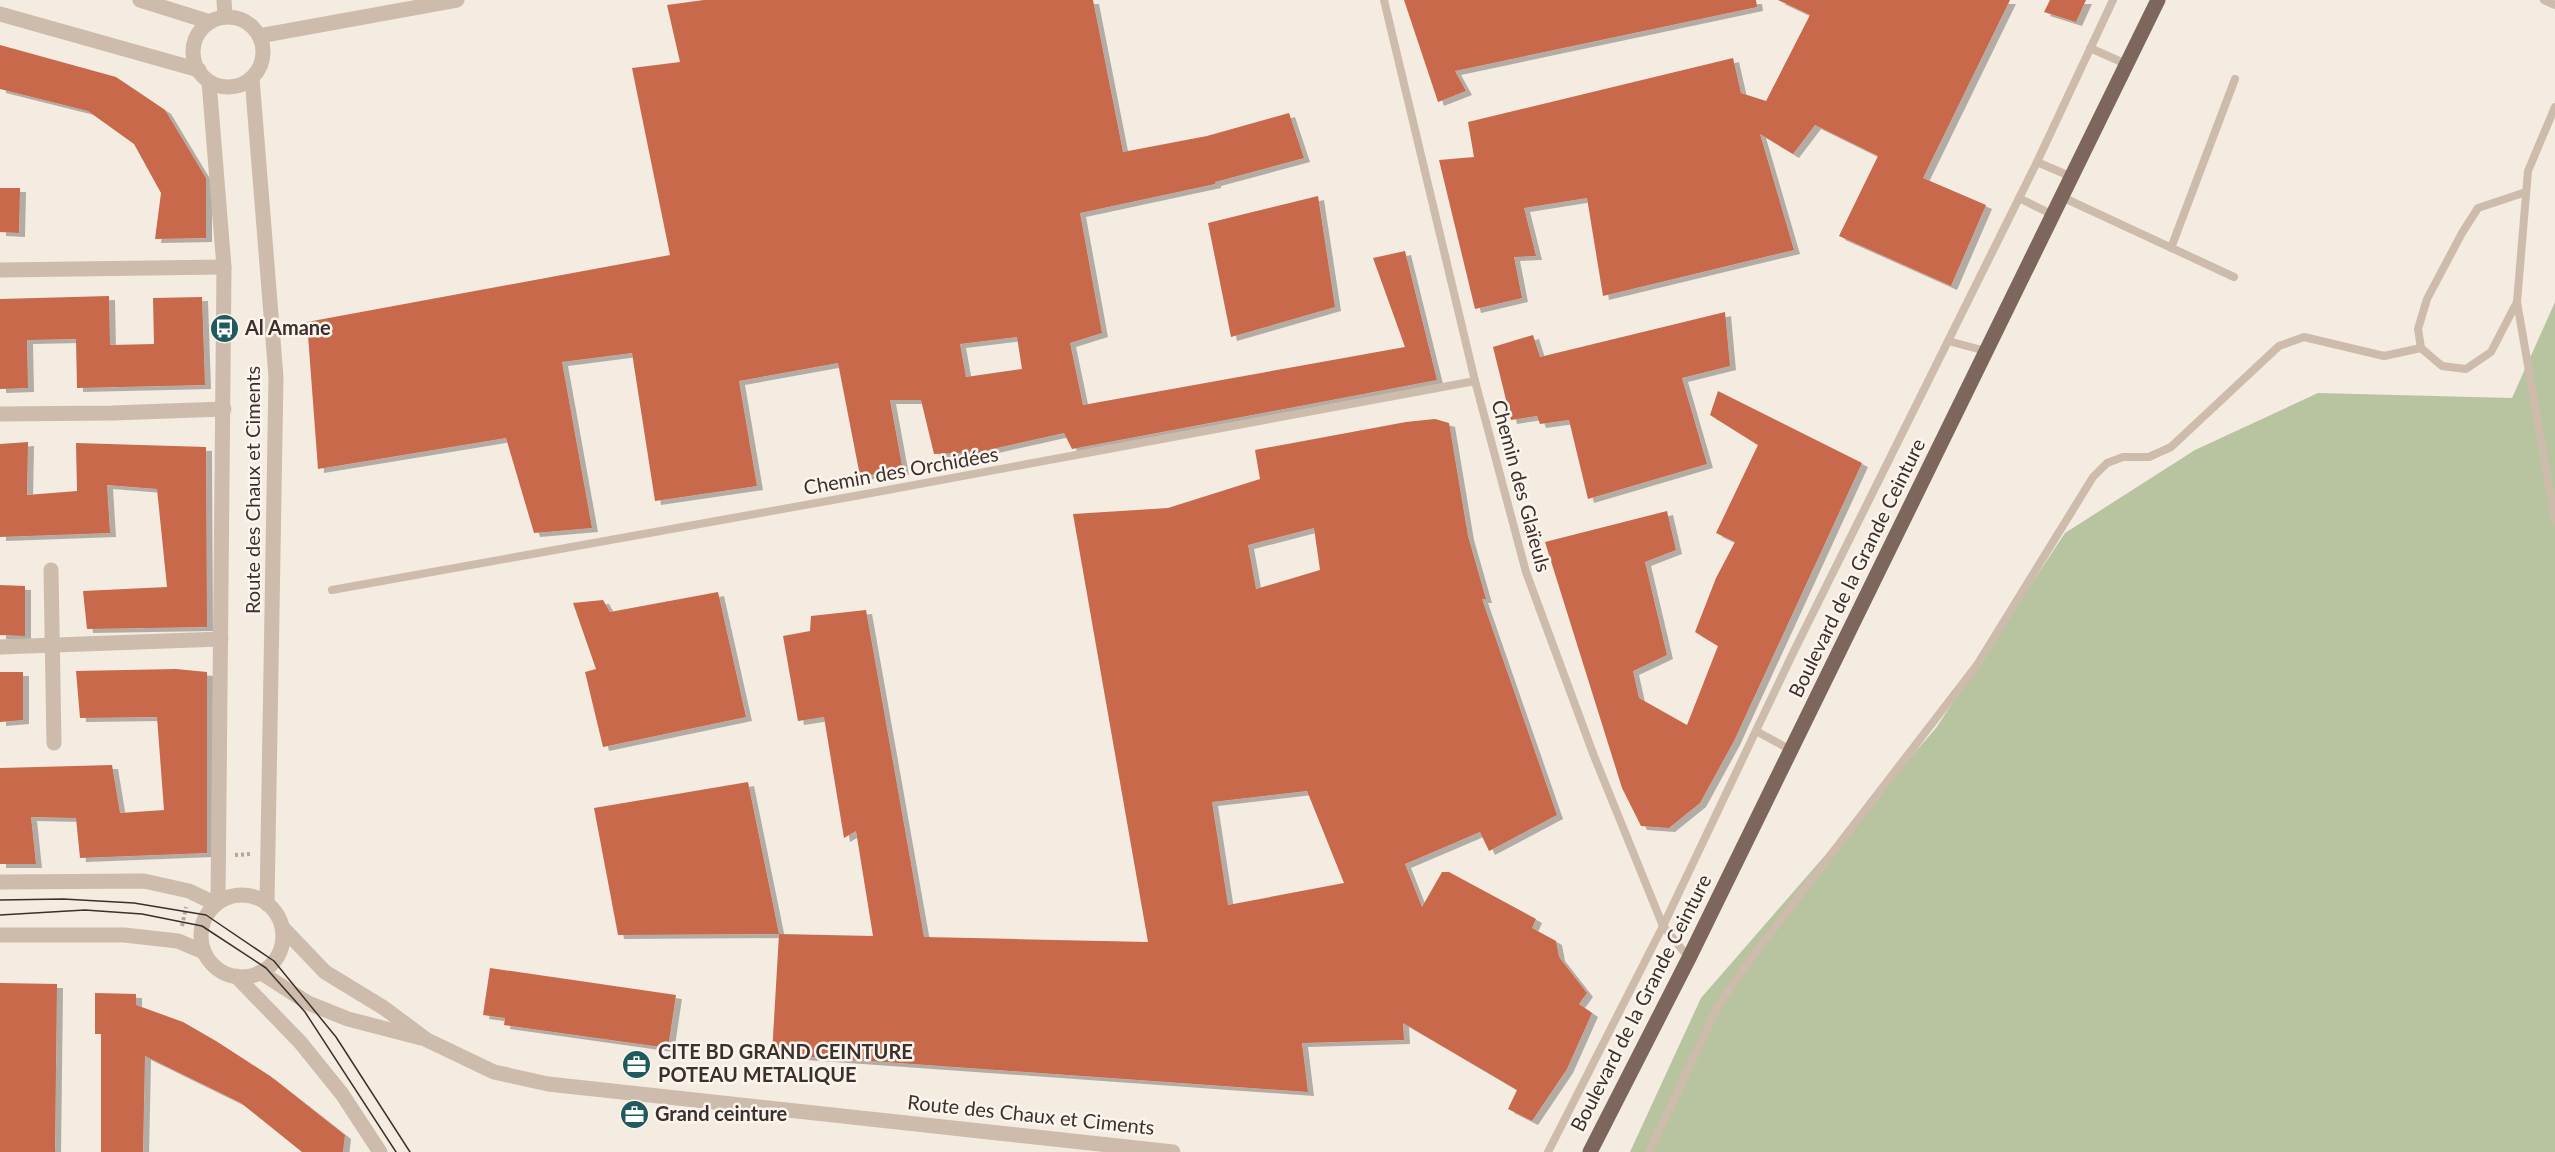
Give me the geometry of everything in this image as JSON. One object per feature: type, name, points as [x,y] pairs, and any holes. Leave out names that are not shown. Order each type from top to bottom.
[{"type":"main road","name":"Boulevard de la Grande Ceinture","points":[[1590,1152],[1689,958],[2157,0]]},
{"type":"street","points":[[140,0],[210,22]]},
{"type":"street","points":[[224,0],[225,17]]},
{"type":"street","points":[[259,36],[457,0]]},
{"type":"street","points":[[0,14],[199,70]]},
{"type":"street","points":[[225,17],[245,22],[259,36],[262,58],[259,69],[252,78],[232,87],[209,82],[194,62],[195,39],[201,29],[210,22],[225,17]]},
{"type":"street","name":"Route des Chaux et Ciments","points":[[252,78],[276,377],[267,904]]},
{"type":"street","name":"Route des Chaux et Ciments","points":[[209,82],[224,267],[220,856],[217,903]]},
{"type":"street","points":[[0,270],[224,267]]},
{"type":"street","points":[[0,414],[224,409]]},
{"type":"street","points":[[51,570],[54,743]]},
{"type":"street","points":[[0,647],[221,639]]},
{"type":"street","points":[[0,882],[144,881],[189,891],[217,903]]},
{"type":"street","points":[[230,896],[256,897],[267,904],[276,914],[282,927],[283,938],[274,960],[260,972],[236,976],[223,972],[204,952],[201,939],[206,915],[217,903],[230,896]]},
{"type":"street","name":"Route des Chaux et Ciments","points":[[282,927],[325,972],[384,1008],[427,1040]]},
{"type":"street","points":[[0,935],[124,935],[178,941],[204,952]]},
{"type":"street","name":"Route des Chaux et Ciments","points":[[260,972],[308,1003],[348,1019],[427,1040],[494,1072],[548,1084],[1173,1152]]},
{"type":"street","points":[[236,976],[300,1042],[342,1094],[380,1152]]},
{"type":"lane","name":"Chemin des Glaïeuls","points":[[1384,0],[1475,381],[1526,572],[1598,766],[1663,926],[1689,958]]},
{"type":"lane","points":[[1548,1152],[1663,926],[1756,731],[2037,162],[2113,0]]},
{"type":"lane","points":[[2544,0],[2555,5]]},
{"type":"lane","points":[[2090,48],[2126,64]]},
{"type":"lane","points":[[2171,248],[2235,79]]},
{"type":"lane","points":[[2555,107],[2528,171],[2517,302],[2555,521]]},
{"type":"lane","points":[[2037,162],[2072,177]]},
{"type":"lane","points":[[2517,302],[2491,352],[2466,369],[2442,366],[2421,348],[2418,329],[2427,299],[2478,208],[2526,192]]},
{"type":"lane","points":[[2062,197],[2234,277]]},
{"type":"lane","points":[[2019,198],[2053,215]]},
{"type":"lane","points":[[1649,1152],[1718,1006],[1752,957],[1977,664],[2093,477],[2107,463],[2123,457],[2149,457],[2170,447],[2279,346],[2304,337],[2384,356],[2421,348]]},
{"type":"lane","points":[[1947,341],[1986,351]]},
{"type":"lane","name":"Chemin des Orchidées","points":[[332,590],[1475,381]]},
{"type":"lane","points":[[1756,731],[1791,750]]},
{"type":"path","points":[[220,856],[267,853]]},
{"type":"path","points":[[178,941],[189,891]]},
{"type":"green space","points":[[2555,302],[2555,1152],[1630,1152],[1701,998],[1936,728],[2065,533],[2195,450],[2318,393],[2512,398]]},
{"type":"building","points":[[704,0],[1093,0],[1123,152],[1207,136],[1289,113],[1304,158],[1215,182],[1215,184],[1080,213],[1102,333],[1070,343],[1083,405],[1405,347],[1373,258],[1405,251],[1437,380],[1072,449],[1064,433],[979,452],[934,454],[921,400],[890,400],[903,471],[860,476],[838,363],[739,381],[757,486],[655,501],[632,353],[562,362],[592,528],[534,533],[506,438],[318,469],[307,322],[670,255],[632,68],[680,62],[667,5]],"holes":[[[1017,337],[1022,369],[966,377],[960,344]]]},
{"type":"building","points":[[1404,0],[1756,0],[1757,7],[1455,71],[1466,91],[1438,102]]},
{"type":"building","points":[[1778,0],[2010,0],[1923,178],[1986,205],[1951,286],[1839,236],[1878,156],[1815,125],[1793,154],[1760,134],[1794,250],[1603,296],[1587,198],[1524,208],[1536,256],[1514,257],[1522,298],[1475,309],[1439,160],[1474,157],[1468,122],[1733,58],[1741,93],[1766,101],[1810,15]]},
{"type":"building","points":[[2050,0],[2086,0],[2076,22],[2044,12]]},
{"type":"building","points":[[0,45],[116,77],[165,110],[206,178],[206,238],[155,239],[161,193],[134,144],[88,111],[0,89]]},
{"type":"building","points":[[0,188],[20,188],[19,233],[0,232]]},
{"type":"building","points":[[1318,196],[1335,307],[1231,337],[1208,223]]},
{"type":"building","points":[[109,296],[110,345],[154,344],[153,298],[202,297],[205,385],[77,388],[76,339],[27,340],[28,388],[0,389],[0,299]]},
{"type":"building","points":[[1725,312],[1730,366],[1682,378],[1707,464],[1588,499],[1569,420],[1540,424],[1537,416],[1511,420],[1493,347],[1533,335],[1540,357]]},
{"type":"building","points":[[1718,391],[1862,463],[1734,741],[1700,803],[1669,828],[1641,826],[1622,788],[1545,542],[1667,511],[1676,550],[1645,562],[1667,655],[1633,671],[1639,698],[1687,725],[1718,646],[1695,632],[1716,578],[1735,542],[1716,533],[1758,445],[1710,415]]},
{"type":"building","points":[[1435,419],[1449,423],[1468,536],[1486,599],[1482,599],[1557,815],[1489,851],[1480,832],[1405,864],[1422,907],[1442,872],[1449,872],[1536,919],[1532,928],[1556,941],[1559,957],[1587,993],[1579,1004],[1592,1013],[1567,1069],[1532,1121],[1508,1109],[1517,1090],[1403,1023],[1404,1040],[1302,1043],[1308,1092],[772,1054],[779,934],[873,936],[856,831],[844,838],[824,717],[798,721],[783,636],[810,631],[811,616],[866,610],[924,937],[1148,942],[1073,514],[1168,508],[1260,479],[1255,450],[1406,422]],"holes":[[[1314,528],[1320,570],[1256,589],[1248,545]],[[1307,791],[1344,883],[1228,905],[1212,802]]]},
{"type":"building","points":[[28,442],[27,495],[77,491],[76,443],[206,447],[207,627],[87,629],[83,591],[167,587],[157,489],[107,485],[110,533],[0,537],[0,444]]},
{"type":"building","points":[[0,585],[25,586],[25,636],[0,635]]},
{"type":"building","points":[[718,592],[746,717],[603,747],[585,672],[596,669],[573,603],[603,600],[610,612]]},
{"type":"building","points":[[176,669],[207,672],[207,853],[80,858],[76,818],[31,817],[36,864],[0,864],[0,768],[112,765],[120,813],[164,810],[157,717],[80,718],[76,671]]},
{"type":"building","points":[[0,672],[23,672],[23,720],[0,722]]},
{"type":"building","points":[[748,782],[779,934],[618,935],[594,808]]},
{"type":"building","points":[[490,968],[676,995],[668,1048],[504,1025],[505,1018],[483,1015]]},
{"type":"building","points":[[0,983],[57,984],[55,1152],[0,1152]]},
{"type":"building","points":[[95,993],[136,994],[136,1005],[183,1022],[216,1041],[270,1076],[345,1135],[343,1152],[302,1152],[241,1103],[145,1056],[143,1152],[101,1152],[101,1034],[95,1034]]},
{"type":"tram line","points":[[0,900],[63,899],[134,903],[206,915],[274,961],[336,1037],[410,1152]]},
{"type":"tram line","points":[[0,915],[85,910],[142,914],[202,926],[266,968],[305,1012],[396,1152]]},
{"type":"place","name":"Al Amane","points":[[224,328]]},
{"type":"place","name":"CITE BD GRAND CEINTURE POTEAU METALIQUE","points":[[637,1064]]},
{"type":"place","name":"Grand ceinture","points":[[634,1114]]}]
